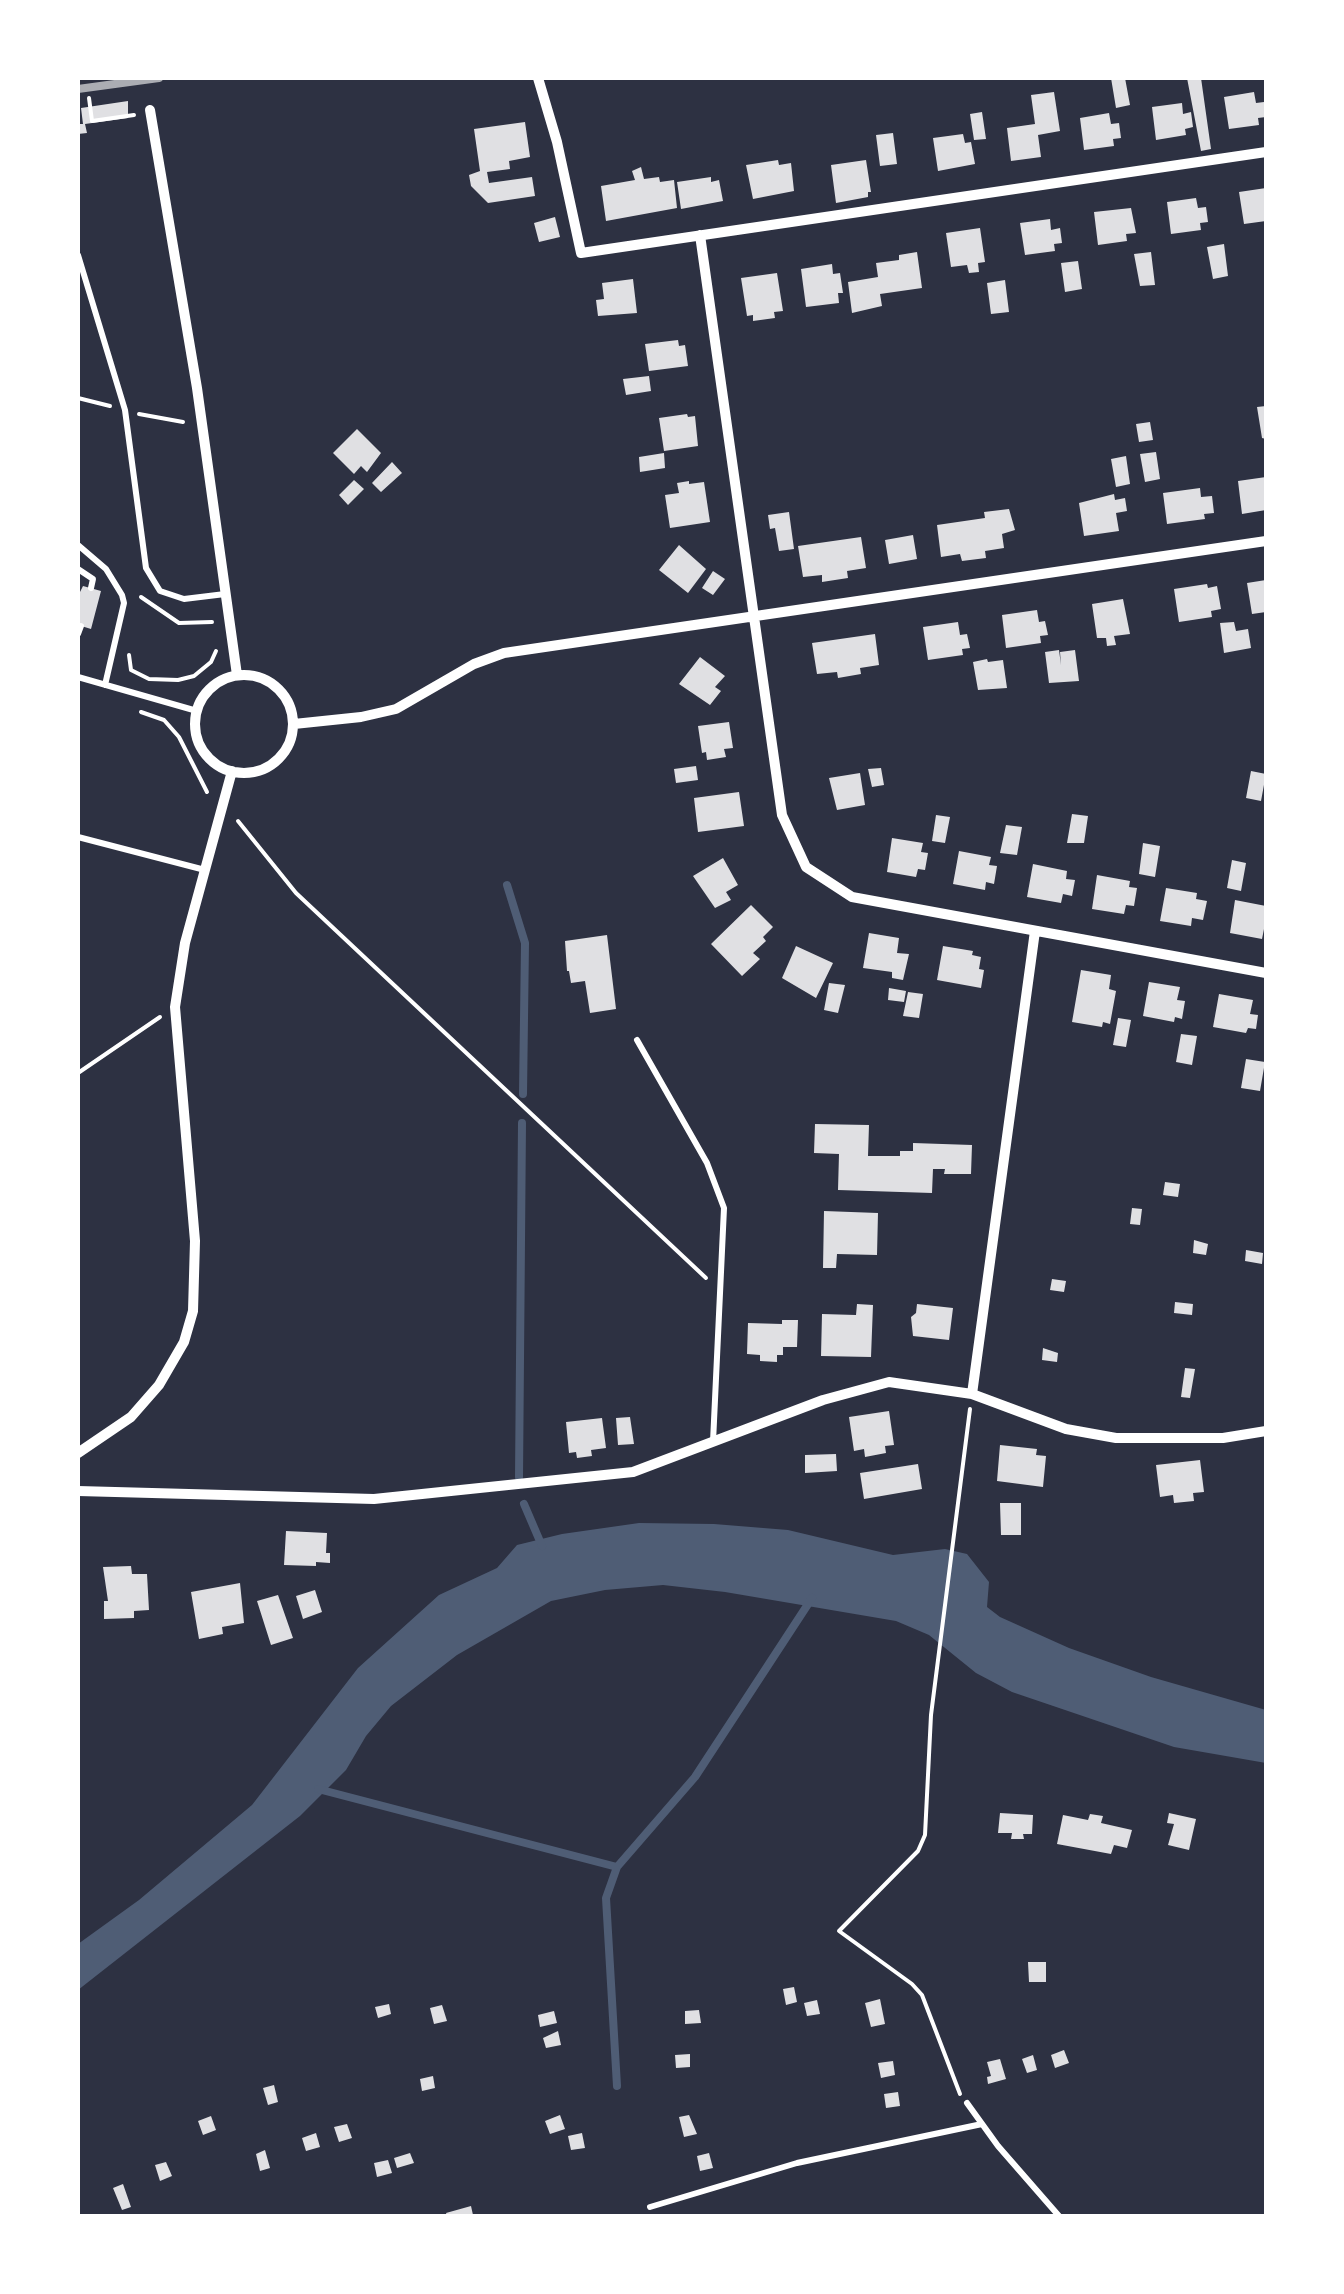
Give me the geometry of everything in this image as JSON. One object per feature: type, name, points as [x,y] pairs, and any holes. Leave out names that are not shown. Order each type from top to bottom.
[{"type":"street","points":[[538,78],[582,253],[1266,152]]},
{"type":"street","points":[[150,110],[197,388],[236,674]]},
{"type":"street","points":[[700,235],[782,814],[806,867],[852,897],[1266,973]]},
{"type":"street","points":[[294,724],[396,709],[474,664],[504,653],[1266,541]]},
{"type":"street","points":[[236,674],[258,676],[276,686],[289,703],[294,724],[290,742],[281,756],[267,768],[250,773],[232,771],[206,755],[198,741],[197,711],[205,694],[219,681],[236,674]]},
{"type":"street","points":[[78,1453],[131,1416],[159,1385],[184,1342],[193,1311],[195,1241],[176,1006],[186,942],[232,771]]},
{"type":"street","points":[[972,1394],[1034,930]]},
{"type":"street","points":[[78,1491],[374,1499],[634,1472],[823,1400],[889,1382],[972,1394],[1066,1429],[1116,1438],[1223,1438],[1266,1431]]},
{"type":"lane","points":[[78,255],[125,410],[146,568],[160,591],[184,599],[226,594]]},
{"type":"lane","points":[[78,546],[106,569],[124,604],[105,685]]},
{"type":"lane","points":[[78,570],[93,579],[91,588]]},
{"type":"lane","points":[[78,677],[197,711]]},
{"type":"lane","points":[[78,837],[205,870]]},
{"type":"lane","points":[[638,1040],[706,1163],[724,1208],[713,1442]]},
{"type":"lane","points":[[966,2103],[1059,2216]]},
{"type":"lane","points":[[650,2207],[797,2162],[982,2124]]},
{"type":"path","points":[[88,98],[92,121],[137,114]]},
{"type":"path","points":[[141,596],[179,623],[212,622]]},
{"type":"path","points":[[145,696],[140,714],[164,720],[179,737],[207,792],[206,806],[239,822],[296,892],[721,1292]]},
{"type":"path","points":[[78,1074],[176,1006]]},
{"type":"path","points":[[966,2103],[955,2087],[922,1995],[838,1932],[918,1851],[925,1834],[931,1715],[972,1394]]},
{"type":"water","points":[[639,1523],[788,1530],[893,1555],[945,1549],[967,1554],[989,1582],[987,1607],[1000,1617],[1069,1648],[1151,1677],[1266,1710],[1266,1763],[1174,1747],[1012,1692],[976,1673],[929,1635],[896,1621],[663,1585],[605,1590],[551,1601],[457,1655],[391,1706],[366,1736],[346,1770],[300,1816],[78,1990],[78,1944],[139,1900],[252,1805],[358,1668],[439,1595],[497,1568],[517,1545]]},
{"type":"building","points":[[1111,78],[1125,78],[1130,105],[1116,108]]},
{"type":"building","points":[[1187,78],[1201,78],[1211,149],[1201,151]]},
{"type":"building","points":[[1054,92],[1060,131],[1038,135],[1041,157],[1011,161],[1007,128],[1035,124],[1031,95]]},
{"type":"building","points":[[1254,92],[1256,103],[1264,102],[1266,117],[1258,118],[1259,125],[1229,129],[1224,97]]},
{"type":"building","points":[[128,101],[128,118],[85,124],[87,133],[78,134],[78,124],[83,124],[81,108]]},
{"type":"building","points":[[1182,103],[1183,114],[1191,112],[1193,127],[1185,129],[1186,135],[1156,140],[1152,107]]},
{"type":"building","points":[[982,112],[986,139],[974,140],[970,114]]},
{"type":"building","points":[[1109,113],[1111,124],[1119,123],[1121,138],[1113,139],[1114,146],[1084,150],[1080,118]]},
{"type":"building","points":[[525,122],[530,157],[509,161],[510,169],[487,172],[489,183],[532,177],[535,196],[488,203],[471,186],[469,175],[480,171],[474,129]]},
{"type":"building","points":[[893,133],[897,164],[880,166],[876,135]]},
{"type":"building","points":[[963,134],[965,143],[971,142],[975,164],[938,171],[933,138]]},
{"type":"building","points":[[778,160],[779,165],[791,163],[794,191],[753,199],[746,165]]},
{"type":"building","points":[[866,160],[871,192],[868,197],[836,203],[831,165]]},
{"type":"building","points":[[641,167],[644,179],[674,180],[677,208],[606,221],[601,186],[635,180],[632,171]]},
{"type":"building","points":[[711,177],[711,182],[719,180],[723,201],[681,209],[677,182]]},
{"type":"building","points":[[1266,188],[1266,221],[1244,224],[1239,192]]},
{"type":"building","points":[[1196,198],[1198,208],[1206,207],[1208,222],[1200,223],[1201,230],[1171,234],[1167,202]]},
{"type":"building","points":[[1131,208],[1136,233],[1126,234],[1127,241],[1098,245],[1094,212]]},
{"type":"building","points":[[555,217],[560,237],[539,242],[534,223]]},
{"type":"building","points":[[1050,219],[1051,230],[1060,228],[1062,243],[1054,244],[1055,251],[1025,255],[1020,223]]},
{"type":"building","points":[[980,228],[985,262],[978,263],[979,272],[969,273],[967,265],[951,267],[946,233]]},
{"type":"building","points":[[1224,244],[1228,276],[1213,279],[1207,247]]},
{"type":"building","points":[[917,252],[922,288],[880,294],[882,306],[852,313],[848,282],[878,277],[876,263],[899,260],[899,255]]},
{"type":"building","points":[[1151,252],[1155,285],[1140,286],[1134,254]]},
{"type":"building","points":[[1078,261],[1082,289],[1065,292],[1061,263]]},
{"type":"building","points":[[832,264],[833,274],[840,273],[843,293],[838,293],[839,303],[806,307],[801,269]]},
{"type":"building","points":[[777,273],[783,311],[774,312],[775,318],[753,321],[753,315],[747,316],[741,278]]},
{"type":"building","points":[[633,279],[637,313],[598,316],[596,300],[604,299],[602,283]]},
{"type":"building","points":[[1005,280],[1009,312],[991,314],[987,283]]},
{"type":"building","points":[[678,340],[679,346],[685,345],[688,366],[649,371],[645,344]]},
{"type":"building","points":[[649,376],[651,391],[626,395],[623,379]]},
{"type":"building","points":[[1266,406],[1266,439],[1262,438],[1257,407]]},
{"type":"building","points":[[695,416],[698,446],[664,451],[659,418]]},
{"type":"building","points":[[1150,422],[1153,440],[1139,442],[1136,424]]},
{"type":"building","points":[[357,429],[381,453],[367,472],[361,466],[354,474],[333,453]]},
{"type":"building","points":[[1156,452],[1160,479],[1145,482],[1140,454]]},
{"type":"building","points":[[664,453],[665,468],[640,472],[639,457]]},
{"type":"building","points":[[1126,456],[1130,484],[1116,487],[1111,459]]},
{"type":"building","points":[[392,462],[402,473],[381,492],[372,483]]},
{"type":"building","points":[[1266,477],[1266,510],[1242,514],[1238,481]]},
{"type":"building","points":[[354,480],[364,489],[348,505],[339,495]]},
{"type":"building","points":[[704,482],[710,522],[670,528],[665,495],[679,493],[677,483]]},
{"type":"building","points":[[1200,488],[1201,497],[1212,496],[1214,513],[1204,514],[1205,519],[1167,524],[1163,493]]},
{"type":"building","points":[[1114,494],[1115,500],[1125,498],[1127,511],[1116,513],[1119,531],[1084,536],[1079,503]]},
{"type":"building","points":[[1009,509],[1015,530],[1002,534],[1004,548],[985,551],[986,558],[962,561],[960,554],[941,557],[937,525],[985,518],[984,512]]},
{"type":"building","points":[[789,512],[794,549],[779,551],[768,515]]},
{"type":"building","points":[[913,535],[917,559],[889,564],[885,540]]},
{"type":"building","points":[[861,537],[866,568],[847,571],[848,578],[822,582],[822,575],[803,577],[798,546]]},
{"type":"building","points":[[679,545],[706,569],[688,593],[659,570]]},
{"type":"building","points":[[713,571],[725,579],[713,595],[702,588]]},
{"type":"building","points":[[1266,580],[1266,612],[1252,614],[1247,583]]},
{"type":"building","points":[[1207,584],[1208,588],[1217,586],[1221,609],[1211,611],[1212,617],[1179,622],[1174,589]]},
{"type":"building","points":[[83,586],[101,591],[91,629],[78,625],[78,596]]},
{"type":"building","points":[[1123,599],[1130,634],[1114,636],[1116,645],[1107,646],[1106,638],[1097,638],[1092,604]]},
{"type":"building","points":[[1037,610],[1039,622],[1045,621],[1048,635],[1040,636],[1041,643],[1006,648],[1002,615]]},
{"type":"building","points":[[958,622],[960,635],[967,634],[970,648],[962,649],[963,655],[928,660],[923,627]]},
{"type":"building","points":[[1234,622],[1236,631],[1248,629],[1251,648],[1224,653],[1220,623]]},
{"type":"building","points":[[875,634],[879,665],[860,668],[861,674],[838,678],[837,672],[817,674],[812,643]]},
{"type":"building","points":[[1059,650],[1061,665],[1060,652],[1075,650],[1079,681],[1049,683],[1045,652]]},
{"type":"building","points":[[700,657],[725,676],[715,687],[721,691],[710,705],[679,684]]},
{"type":"building","points":[[1003,660],[1007,688],[978,690],[973,662]]},
{"type":"building","points":[[729,722],[733,748],[724,749],[726,757],[707,760],[706,752],[702,753],[698,726]]},
{"type":"building","points":[[696,766],[698,780],[676,783],[674,769]]},
{"type":"building","points":[[881,768],[884,785],[872,787],[868,769]]},
{"type":"building","points":[[1251,771],[1266,774],[1261,801],[1246,798]]},
{"type":"building","points":[[860,773],[865,805],[837,810],[829,778]]},
{"type":"building","points":[[739,792],[744,826],[698,832],[694,798]]},
{"type":"building","points":[[1072,814],[1088,816],[1084,843],[1067,843]]},
{"type":"building","points":[[936,815],[950,817],[945,843],[932,841]]},
{"type":"building","points":[[1006,825],[1022,827],[1017,855],[1000,853]]},
{"type":"building","points":[[892,838],[923,843],[921,852],[928,853],[925,870],[918,869],[916,877],[887,872]]},
{"type":"building","points":[[1143,843],[1160,846],[1155,877],[1139,874]]},
{"type":"building","points":[[959,851],[991,857],[989,865],[997,866],[994,884],[986,882],[985,890],[953,884]]},
{"type":"building","points":[[723,858],[738,885],[726,892],[731,900],[715,908],[693,876]]},
{"type":"building","points":[[1232,860],[1246,863],[1241,891],[1227,888]]},
{"type":"building","points":[[1033,864],[1067,871],[1066,879],[1075,880],[1072,896],[1063,894],[1061,903],[1027,897]]},
{"type":"building","points":[[1097,875],[1130,881],[1129,887],[1137,888],[1134,906],[1126,905],[1124,914],[1092,909]]},
{"type":"building","points":[[1166,888],[1197,893],[1196,899],[1207,901],[1203,920],[1192,918],[1191,926],[1160,921]]},
{"type":"building","points":[[1235,900],[1266,906],[1262,939],[1230,933]]},
{"type":"building","points":[[751,905],[773,927],[753,953],[760,959],[742,976],[711,944]]},
{"type":"building","points":[[869,933],[899,938],[897,953],[909,954],[903,980],[892,978],[892,972],[863,968]]},
{"type":"building","points":[[607,935],[616,1009],[590,1013],[585,981],[571,983],[565,941]]},
{"type":"building","points":[[796,946],[833,963],[816,998],[782,978]]},
{"type":"building","points":[[943,946],[973,951],[972,955],[981,957],[981,988],[937,980]]},
{"type":"building","points":[[1081,970],[1111,975],[1109,989],[1116,991],[1110,1024],[1103,1022],[1102,1027],[1072,1022]]},
{"type":"building","points":[[1149,982],[1180,987],[1177,1000],[1185,1001],[1182,1019],[1175,1017],[1174,1022],[1143,1016]]},
{"type":"building","points":[[829,983],[845,985],[838,1013],[824,1010]]},
{"type":"building","points":[[889,988],[906,991],[904,1002],[888,1000]]},
{"type":"building","points":[[908,992],[923,994],[919,1018],[903,1016]]},
{"type":"building","points":[[1219,994],[1253,1000],[1250,1014],[1258,1015],[1256,1029],[1248,1028],[1246,1033],[1213,1027]]},
{"type":"building","points":[[1118,1018],[1131,1020],[1126,1047],[1113,1045]]},
{"type":"building","points":[[1181,1034],[1197,1036],[1192,1065],[1176,1062]]},
{"type":"building","points":[[1246,1059],[1265,1062],[1260,1091],[1241,1088]]},
{"type":"building","points":[[815,1124],[869,1125],[868,1156],[900,1156],[900,1151],[913,1151],[913,1143],[972,1145],[971,1174],[944,1174],[945,1169],[933,1169],[932,1193],[838,1190],[839,1154],[814,1153]]},
{"type":"building","points":[[1165,1182],[1180,1184],[1178,1197],[1163,1195]]},
{"type":"building","points":[[1132,1208],[1142,1209],[1140,1225],[1130,1224]]},
{"type":"building","points":[[824,1211],[878,1213],[877,1255],[837,1254],[836,1268],[823,1268]]},
{"type":"building","points":[[1194,1240],[1208,1244],[1206,1255],[1193,1253]]},
{"type":"building","points":[[1246,1250],[1263,1253],[1262,1264],[1245,1261]]},
{"type":"building","points":[[1052,1279],[1066,1281],[1064,1292],[1050,1290]]},
{"type":"building","points":[[1175,1302],[1193,1304],[1192,1315],[1174,1313]]},
{"type":"building","points":[[857,1304],[873,1305],[871,1357],[821,1356],[822,1314],[856,1315]]},
{"type":"building","points":[[917,1304],[953,1308],[949,1340],[913,1336],[911,1317]]},
{"type":"building","points":[[782,1320],[798,1320],[797,1347],[783,1347],[777,1362],[760,1361],[760,1355],[747,1354],[748,1323],[782,1324]]},
{"type":"building","points":[[1043,1348],[1058,1353],[1057,1362],[1042,1360]]},
{"type":"building","points":[[1185,1368],[1195,1369],[1190,1398],[1181,1397]]},
{"type":"building","points":[[889,1411],[894,1445],[885,1446],[886,1453],[865,1457],[864,1449],[854,1451],[849,1417]]},
{"type":"building","points":[[630,1417],[634,1444],[618,1445],[616,1418]]},
{"type":"building","points":[[602,1418],[606,1448],[591,1450],[592,1456],[577,1458],[576,1452],[569,1453],[566,1422]]},
{"type":"building","points":[[1000,1445],[1037,1449],[1036,1455],[1046,1456],[1043,1487],[997,1481]]},
{"type":"building","points":[[836,1454],[837,1471],[805,1473],[805,1455]]},
{"type":"building","points":[[1200,1460],[1204,1492],[1193,1493],[1194,1501],[1174,1503],[1173,1495],[1160,1497],[1156,1465]]},
{"type":"building","points":[[918,1464],[922,1489],[864,1499],[860,1473]]},
{"type":"building","points":[[1000,1503],[1021,1503],[1021,1535],[1001,1535]]},
{"type":"building","points":[[286,1531],[327,1533],[330,1563],[284,1565]]},
{"type":"building","points":[[131,1566],[132,1574],[147,1574],[149,1610],[134,1611],[134,1618],[104,1619],[104,1601],[108,1601],[103,1567]]},
{"type":"building","points":[[240,1583],[244,1623],[222,1627],[223,1634],[199,1639],[191,1592]]},
{"type":"building","points":[[315,1590],[322,1612],[303,1619],[296,1596]]},
{"type":"building","points":[[278,1595],[293,1638],[271,1645],[257,1601]]},
{"type":"building","points":[[1000,1813],[1033,1815],[1032,1834],[1023,1834],[1024,1839],[1011,1839],[1012,1833],[998,1833]]},
{"type":"building","points":[[1169,1813],[1196,1819],[1189,1850],[1168,1845],[1174,1824],[1167,1823]]},
{"type":"building","points":[[1090,1814],[1103,1816],[1101,1823],[1132,1830],[1127,1848],[1114,1845],[1111,1854],[1057,1844],[1063,1815],[1088,1820]]},
{"type":"building","points":[[1028,1962],[1046,1962],[1046,1982],[1029,1982]]},
{"type":"building","points":[[794,1987],[797,2002],[786,2005],[783,1989]]},
{"type":"building","points":[[880,1999],[885,2024],[871,2027],[865,2003]]},
{"type":"building","points":[[817,2000],[820,2014],[807,2016],[804,2003]]},
{"type":"building","points":[[389,2004],[391,2014],[378,2018],[375,2007]]},
{"type":"building","points":[[442,2005],[447,2021],[434,2024],[430,2008]]},
{"type":"building","points":[[699,2010],[701,2023],[685,2024],[685,2011]]},
{"type":"building","points":[[554,2011],[557,2023],[540,2027],[538,2015]]},
{"type":"building","points":[[558,2031],[561,2045],[546,2048],[543,2038]]},
{"type":"building","points":[[1064,2050],[1069,2063],[1055,2068],[1051,2055]]},
{"type":"building","points":[[690,2054],[690,2067],[676,2068],[675,2055]]},
{"type":"building","points":[[1033,2055],[1037,2070],[1027,2073],[1022,2059]]},
{"type":"building","points":[[1000,2059],[1006,2079],[988,2084],[987,2077],[991,2076],[987,2062]]},
{"type":"building","points":[[893,2061],[895,2075],[881,2078],[878,2063]]},
{"type":"building","points":[[433,2076],[435,2088],[422,2091],[420,2079]]},
{"type":"building","points":[[274,2085],[278,2102],[268,2105],[263,2088]]},
{"type":"building","points":[[898,2092],[900,2106],[886,2108],[884,2094]]},
{"type":"building","points":[[560,2115],[565,2129],[550,2134],[545,2121]]},
{"type":"building","points":[[689,2115],[697,2134],[684,2137],[679,2117]]},
{"type":"building","points":[[211,2116],[216,2130],[203,2135],[198,2121]]},
{"type":"building","points":[[347,2124],[352,2138],[339,2142],[334,2127]]},
{"type":"building","points":[[316,2133],[320,2147],[306,2151],[302,2138]]},
{"type":"building","points":[[582,2133],[585,2148],[571,2150],[568,2136]]},
{"type":"building","points":[[265,2150],[270,2168],[260,2171],[256,2154]]},
{"type":"building","points":[[410,2153],[414,2163],[397,2168],[394,2158]]},
{"type":"building","points":[[709,2153],[713,2168],[700,2171],[697,2156]]},
{"type":"building","points":[[388,2160],[392,2173],[377,2177],[374,2163]]},
{"type":"building","points":[[166,2162],[172,2176],[160,2181],[155,2165]]},
{"type":"building","points":[[123,2184],[131,2207],[122,2210],[113,2188]]},
{"type":"building","points":[[471,2206],[473,2215],[447,2216],[446,2213]]},
{"type":"waterway","points":[[507,885],[525,943],[523,1094]]},
{"type":"waterway","points":[[519,1477],[522,1123]]},
{"type":"waterway","points":[[524,1504],[542,1546]]},
{"type":"waterway","points":[[318,1789],[617,1867],[695,1777],[812,1598]]},
{"type":"waterway","points":[[617,1867],[606,1898],[617,2086]]},
{"type":"railway","points":[[78,89],[159,78]]}]
